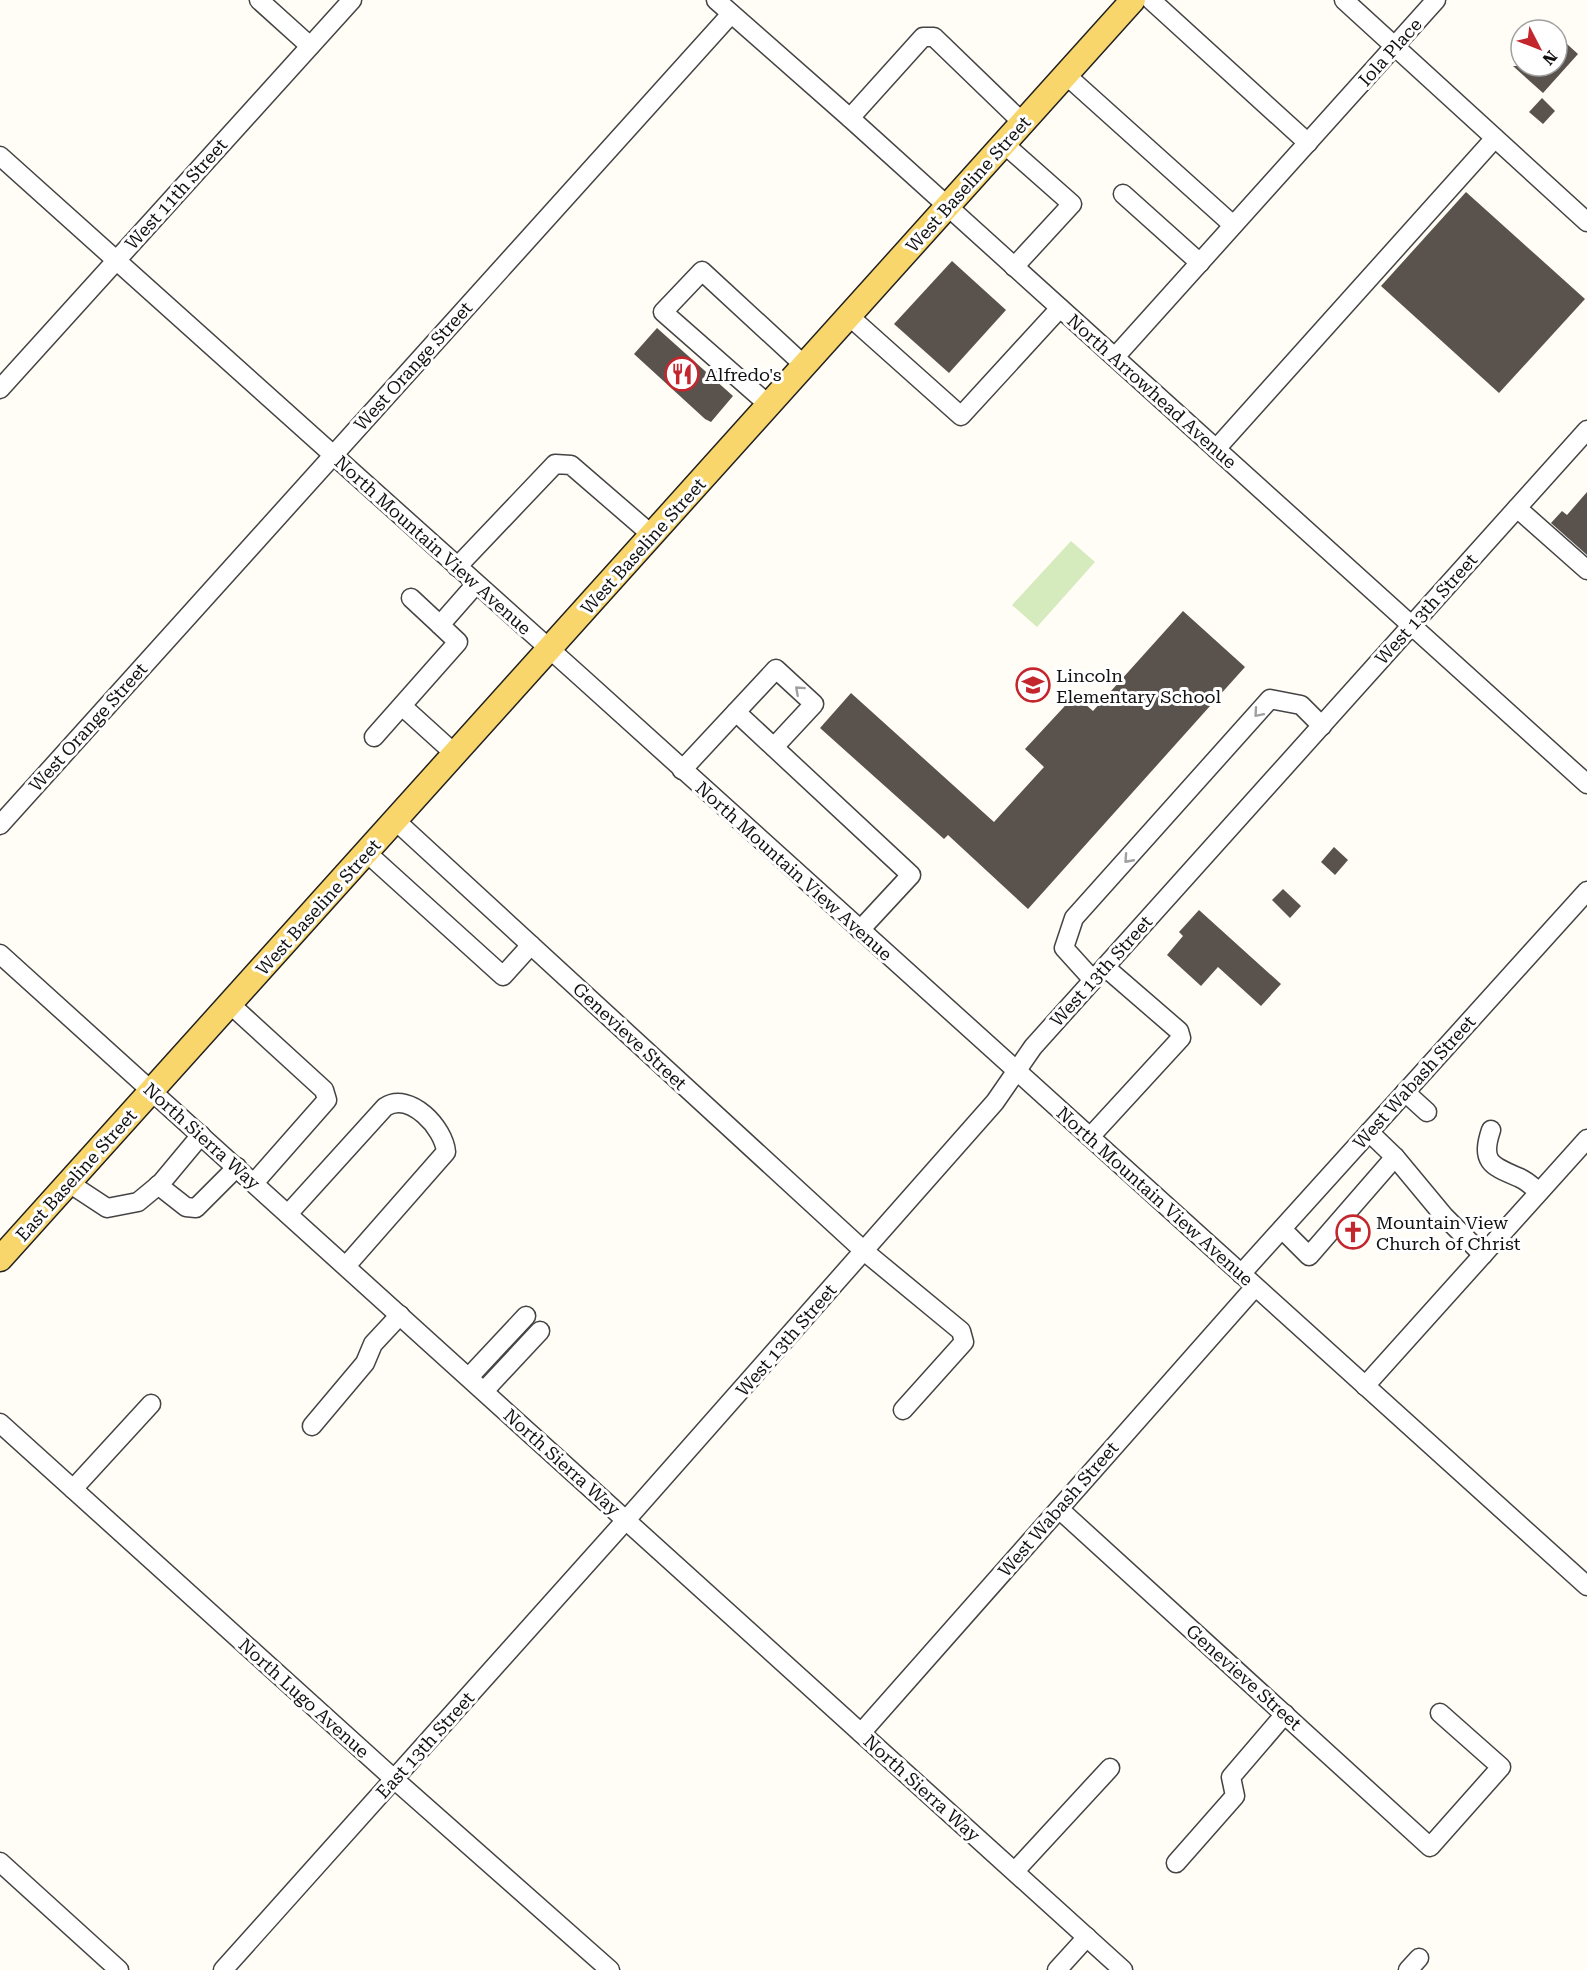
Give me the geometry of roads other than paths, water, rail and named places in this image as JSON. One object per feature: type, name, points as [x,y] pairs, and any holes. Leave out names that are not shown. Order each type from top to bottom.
[{"type":"main road","name":"West Baseline Street","points":[[153,1091],[1133,0]]},
{"type":"main road","name":"East Baseline Street","points":[[0,1259],[153,1091]]},
{"type":"street","points":[[259,0],[310,46]]},
{"type":"street","name":"West 11th Street","points":[[0,389],[352,0]]},
{"type":"street","name":"North Arrowhead Avenue","points":[[716,0],[948,206],[1587,784]]},
{"type":"street","points":[[1151,0],[1308,143]]},
{"type":"street","points":[[1344,0],[1587,222]]},
{"type":"street","name":"Iola Place","points":[[1115,357],[1436,0]]},
{"type":"street","name":"West Orange Street","points":[[0,825],[731,14]]},
{"type":"street","points":[[850,118],[923,37],[934,37],[1023,123]]},
{"type":"street","points":[[1066,75],[1233,225]]},
{"type":"street","points":[[1216,449],[1495,138]]},
{"type":"street","points":[[1004,144],[1071,204],[1014,267]]},
{"type":"street","name":"North Mountain View Avenue","points":[[0,156],[1587,1586]]},
{"type":"street","points":[[1123,194],[1200,263]]},
{"type":"street","points":[[769,405],[663,312],[702,271],[805,366]]},
{"type":"street","points":[[849,316],[961,416],[1060,308]]},
{"type":"street","name":"West 13th Street","points":[[626,1520],[995,1102],[1033,1047],[1587,430]]},
{"type":"street","points":[[457,567],[555,464],[571,465],[652,535]]},
{"type":"street","points":[[1517,508],[1587,570]]},
{"type":"street","points":[[440,625],[476,585]]},
{"type":"street","points":[[374,737],[459,642],[411,598]]},
{"type":"street","points":[[682,770],[776,669],[814,704],[774,747]]},
{"type":"street","points":[[1090,1137],[1181,1038],[1179,1031],[1064,948],[1074,918],[1270,699],[1301,705],[1322,726]]},
{"type":"street","points":[[402,706],[455,754]]},
{"type":"street","points":[[736,712],[911,875],[860,930]]},
{"type":"street","name":"Genevieve Street","points":[[396,821],[864,1251],[962,1331],[964,1342],[903,1410]]},
{"type":"street","points":[[367,853],[502,976],[531,945]]},
{"type":"street","name":"West Wabash Street","points":[[861,1733],[1059,1509],[1248,1280],[1282,1229],[1587,891]]},
{"type":"street","name":"North Sierra Way","points":[[0,954],[1124,1970]]},
{"type":"street","points":[[231,1005],[324,1089],[327,1100],[254,1183]]},
{"type":"street","points":[[1405,1092],[1427,1112]]},
{"type":"street","points":[[288,1214],[392,1102],[399,1102],[417,1109],[441,1134],[446,1152],[346,1266]]},
{"type":"street","points":[[1491,1130],[1485,1146],[1488,1158],[1498,1169],[1522,1179],[1539,1192]]},
{"type":"street","points":[[1369,1132],[1395,1157],[1444,1215],[1483,1255]]},
{"type":"street","points":[[69,1183],[107,1208],[138,1202],[158,1185],[201,1135]]},
{"type":"street","points":[[1365,1386],[1587,1139]]},
{"type":"street","points":[[1282,1229],[1310,1256],[1395,1157]]},
{"type":"street","points":[[158,1185],[186,1207],[196,1208],[237,1167]]},
{"type":"street","points":[[312,1426],[365,1363],[373,1344],[400,1315]]},
{"type":"street","points":[[469,1377],[526,1316]]},
{"type":"street","points":[[484,1391],[540,1331]]},
{"type":"street","points":[[73,1489],[151,1404]]},
{"type":"street","name":"North Lugo Avenue","points":[[0,1423],[394,1779],[610,1970]]},
{"type":"street","name":"Genevieve Street","points":[[1059,1509],[1430,1847],[1501,1767],[1440,1713]]},
{"type":"street","name":"East 13th Street","points":[[223,1970],[626,1520]]},
{"type":"street","points":[[1176,1863],[1235,1796],[1231,1777],[1285,1714]]},
{"type":"street","points":[[1015,1871],[1110,1768]]},
{"type":"street","points":[[0,1862],[119,1970]]},
{"type":"street","points":[[1057,1970],[1087,1937]]},
{"type":"place","name":"Alfredo's","points":[[682,374]]},
{"type":"place","name":"Lincoln Elementary School","points":[[1033,685]]},
{"type":"place","name":"Mountain View Church of Christ","points":[[1353,1232]]}]
